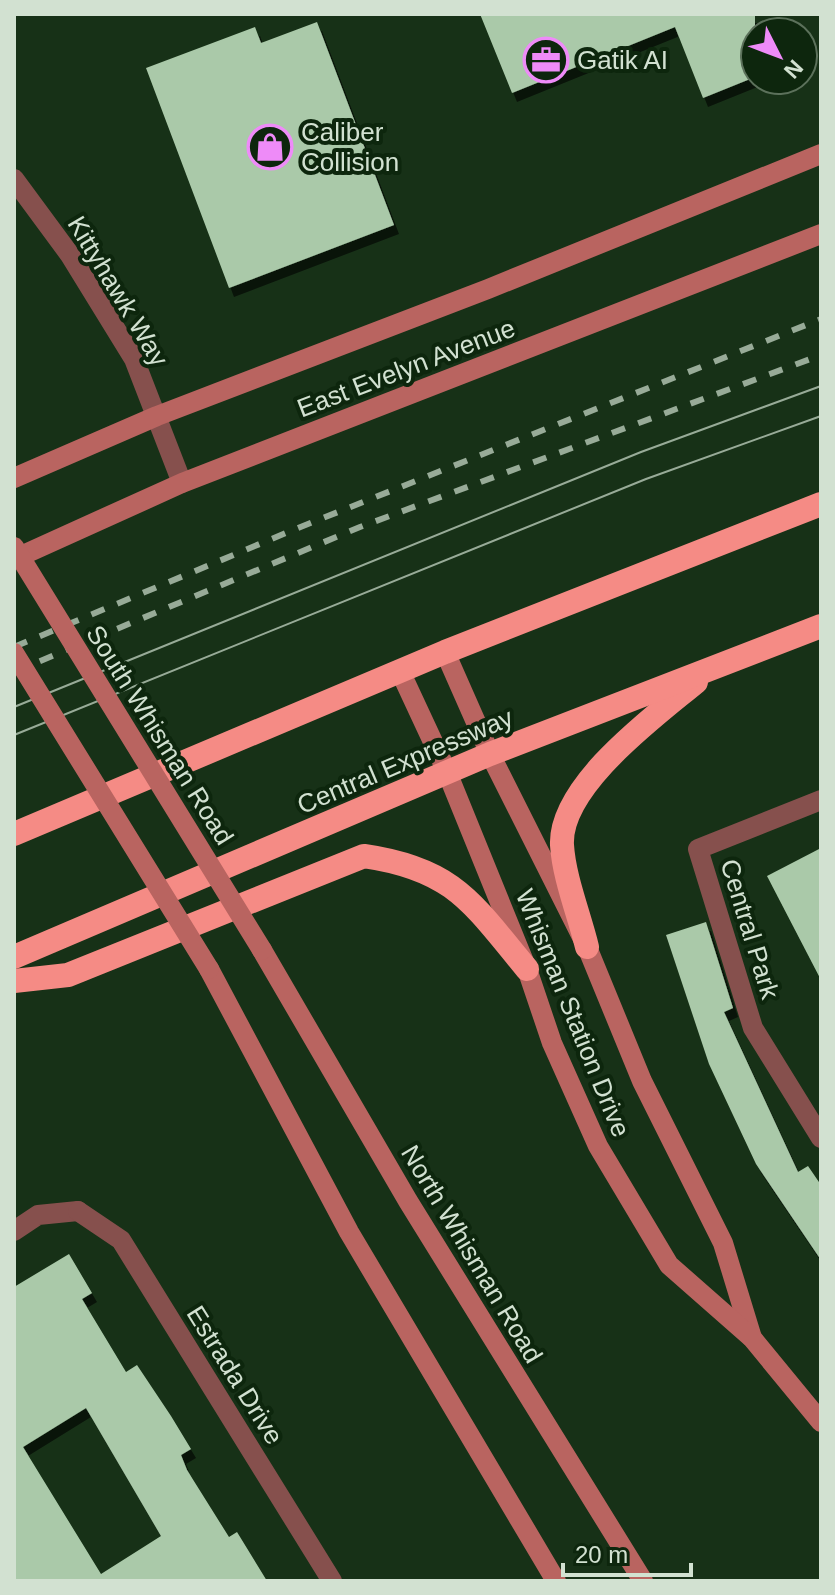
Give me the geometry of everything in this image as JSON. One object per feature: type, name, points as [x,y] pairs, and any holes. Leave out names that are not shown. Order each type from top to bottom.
[{"type":"highway","points":[[14,834],[445,652],[821,504]]},
{"type":"highway","name":"Central Expressway","points":[[14,957],[490,754],[821,626]]},
{"type":"highway","points":[[587,947],[562,842],[569,814],[600,764],[710,669]]},
{"type":"highway","points":[[14,981],[68,975],[364,856],[405,862],[438,877],[470,901],[527,969]]},
{"type":"main road","name":"East Evelyn Avenue","points":[[14,478],[157,416],[488,289],[821,154]]},
{"type":"main road","name":"East Evelyn Avenue","points":[[14,559],[182,483],[821,234]]},
{"type":"main road","name":"South Whisman Road","points":[[14,547],[262,950]]},
{"type":"main road","name":"Whisman Station Drive","points":[[445,652],[490,754],[587,947],[642,1081],[723,1243],[752,1338]]},
{"type":"main road","points":[[14,653],[209,969],[349,1232],[556,1581]]},
{"type":"main road","name":"Whisman Station Drive","points":[[400,671],[447,772],[527,969],[552,1043],[598,1146],[669,1265],[752,1338],[821,1422]]},
{"type":"main road","name":"North Whisman Road","points":[[262,950],[408,1201],[643,1581]]},
{"type":"street","name":"Kittyhawk Way","points":[[14,179],[70,255],[134,359],[182,483]]},
{"type":"street","name":"Central Park","points":[[821,800],[698,849],[753,1028],[821,1138]]},
{"type":"street","name":"Estrada Drive","points":[[14,1231],[38,1215],[78,1211],[121,1240],[332,1581]]},
{"type":"building","name":"Gatik AI","points":[[480,14],[755,14],[739,16],[739,83],[703,98],[675,27],[512,93]]},
{"type":"building","name":"Caliber Collision","points":[[317,22],[394,225],[229,288],[146,68],[255,27],[261,43]]},
{"type":"building","points":[[821,848],[821,980],[767,876]]},
{"type":"building","points":[[706,922],[733,1008],[724,1012],[798,1172],[808,1166],[821,1185],[821,1260],[756,1164],[709,1064],[666,935]]},
{"type":"building","points":[[69,1254],[92,1293],[82,1299],[126,1372],[137,1365],[191,1449],[181,1455],[187,1470],[229,1537],[237,1532],[267,1581],[14,1581],[14,1287]],"holes":[[[86,1408],[161,1536],[101,1574],[23,1447]]]},
{"type":"tram line","points":[[14,707],[641,452],[821,386]]},
{"type":"tram line","points":[[14,735],[646,479],[821,416]]},
{"type":"railway","points":[[14,647],[293,530],[821,319]]},
{"type":"railway","points":[[14,672],[360,527],[821,355]]},
{"type":"place","name":"Gatik AI","points":[[546,60]]},
{"type":"place","name":"Caliber Collision","points":[[270,147]]}]
